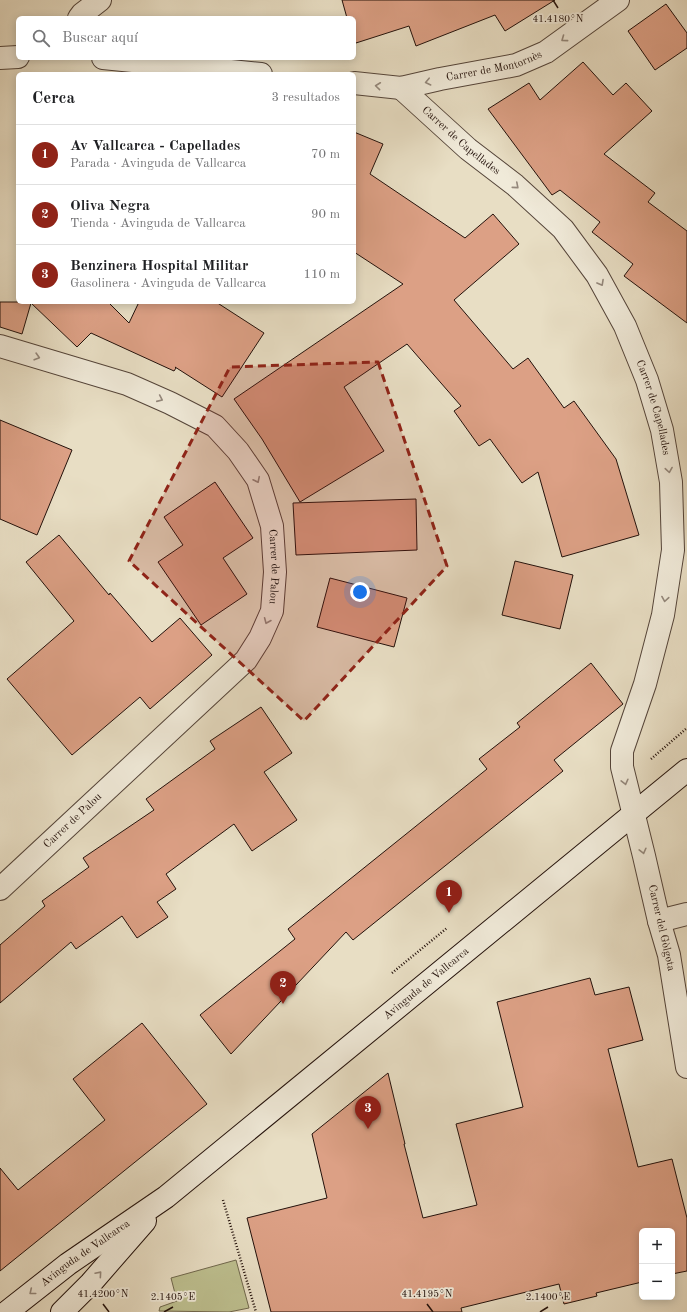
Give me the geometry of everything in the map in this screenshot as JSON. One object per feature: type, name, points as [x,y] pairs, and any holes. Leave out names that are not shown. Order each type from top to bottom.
[{"type":"street","points":[[80,16],[100,0]]},
{"type":"street","name":"Carrer de Montornès","points":[[356,83],[401,88],[516,65],[546,52],[618,0]]},
{"type":"street","points":[[0,58],[16,57]]},
{"type":"street","points":[[123,60],[241,72]]},
{"type":"street","name":"Carrer de Capellades","points":[[401,88],[468,149],[515,185],[563,229],[597,275],[625,326],[647,380],[662,430],[671,482],[672,550],[663,615],[645,684],[622,751],[622,767],[633,813]]},
{"type":"street","name":"Carrer de Palou","points":[[0,346],[127,384],[170,403],[215,426],[238,451],[258,480],[272,526],[275,572],[272,611],[260,638],[246,660],[0,889]]},
{"type":"street","name":"Avinguda de Vallcarca","points":[[7,1312],[68,1264],[166,1197],[687,770]]},
{"type":"street","name":"Carrer del Gòlgota","points":[[633,813],[659,921],[669,955],[687,1067]]},
{"type":"street","points":[[659,921],[687,914]]},
{"type":"street","name":"Avinguda de Vallcarca","points":[[62,1312],[90,1283],[166,1197]]},
{"type":"path","points":[[650,760],[687,728]]},
{"type":"path","points":[[223,1200],[256,1312]]},
{"type":"highlighted area","points":[[378,362],[447,566],[304,721],[129,561],[230,367]]},
{"type":"green space","points":[[236,1260],[249,1308],[229,1312],[159,1311],[160,1307],[177,1301],[171,1278]]},
{"type":"building","points":[[342,0],[555,0],[505,31],[495,15],[416,46],[409,26],[356,43],[356,16],[346,16]]},
{"type":"building","points":[[666,4],[687,33],[687,48],[655,70],[628,31]]},
{"type":"building","points":[[583,62],[613,95],[626,83],[652,111],[604,154],[655,193],[648,202],[687,231],[687,323],[624,276],[633,264],[592,232],[600,222],[560,190],[552,195],[488,109],[529,83],[540,100]]},
{"type":"building","points":[[356,133],[383,144],[370,174],[465,238],[493,214],[519,244],[454,300],[513,369],[528,358],[564,408],[574,401],[616,459],[639,535],[562,557],[538,472],[522,483],[490,439],[479,446],[454,411],[461,406],[407,344],[344,387],[384,451],[300,502],[262,439],[234,399],[403,284],[356,253]]},
{"type":"building","points":[[0,302],[31,304],[22,334],[0,327]]},
{"type":"building","points":[[32,304],[110,304],[129,323],[138,304],[219,304],[264,333],[222,397],[175,367],[176,368],[174,371],[91,333],[77,347]]},
{"type":"building","points":[[0,420],[72,450],[37,535],[0,519]]},
{"type":"building","points":[[215,482],[253,538],[223,558],[247,594],[201,625],[158,562],[183,545],[164,517]]},
{"type":"building","points":[[416,499],[417,550],[296,555],[293,503]]},
{"type":"building","points":[[59,535],[109,595],[110,593],[152,642],[180,618],[212,655],[150,709],[140,697],[72,755],[7,679],[74,621],[26,562]]},
{"type":"building","points":[[515,561],[573,575],[560,629],[502,615]]},
{"type":"building","points":[[330,578],[407,598],[394,647],[317,627]]},
{"type":"building","points":[[591,663],[623,704],[554,760],[563,771],[353,940],[346,932],[231,1054],[200,1015],[295,939],[288,929],[487,769],[479,759],[520,727],[517,723]]},
{"type":"building","points":[[261,707],[292,753],[264,772],[297,820],[252,851],[234,824],[166,874],[176,889],[157,902],[168,917],[137,938],[122,916],[76,949],[71,942],[0,1003],[0,945],[45,906],[42,901],[89,867],[83,858],[154,810],[146,799],[215,749],[210,741]]},
{"type":"building","points":[[590,978],[595,995],[629,987],[643,1040],[608,1049],[638,1167],[672,1159],[687,1218],[687,1271],[675,1273],[675,1228],[639,1228],[639,1283],[596,1293],[597,1296],[564,1304],[559,1284],[461,1308],[462,1312],[271,1312],[247,1218],[327,1198],[312,1134],[388,1073],[423,1218],[477,1205],[456,1124],[523,1107],[497,1002]]},
{"type":"building","points":[[142,1023],[207,1104],[0,1271],[0,1168],[18,1190],[105,1120],[73,1079]]},
{"type":"place","name":"Av Vallcarca - Capellades","points":[[449,913]]},
{"type":"place","name":"Oliva Negra","points":[[283,1004]]},
{"type":"place","name":"Benzinera Hospital Militar","points":[[368,1129]]}]
